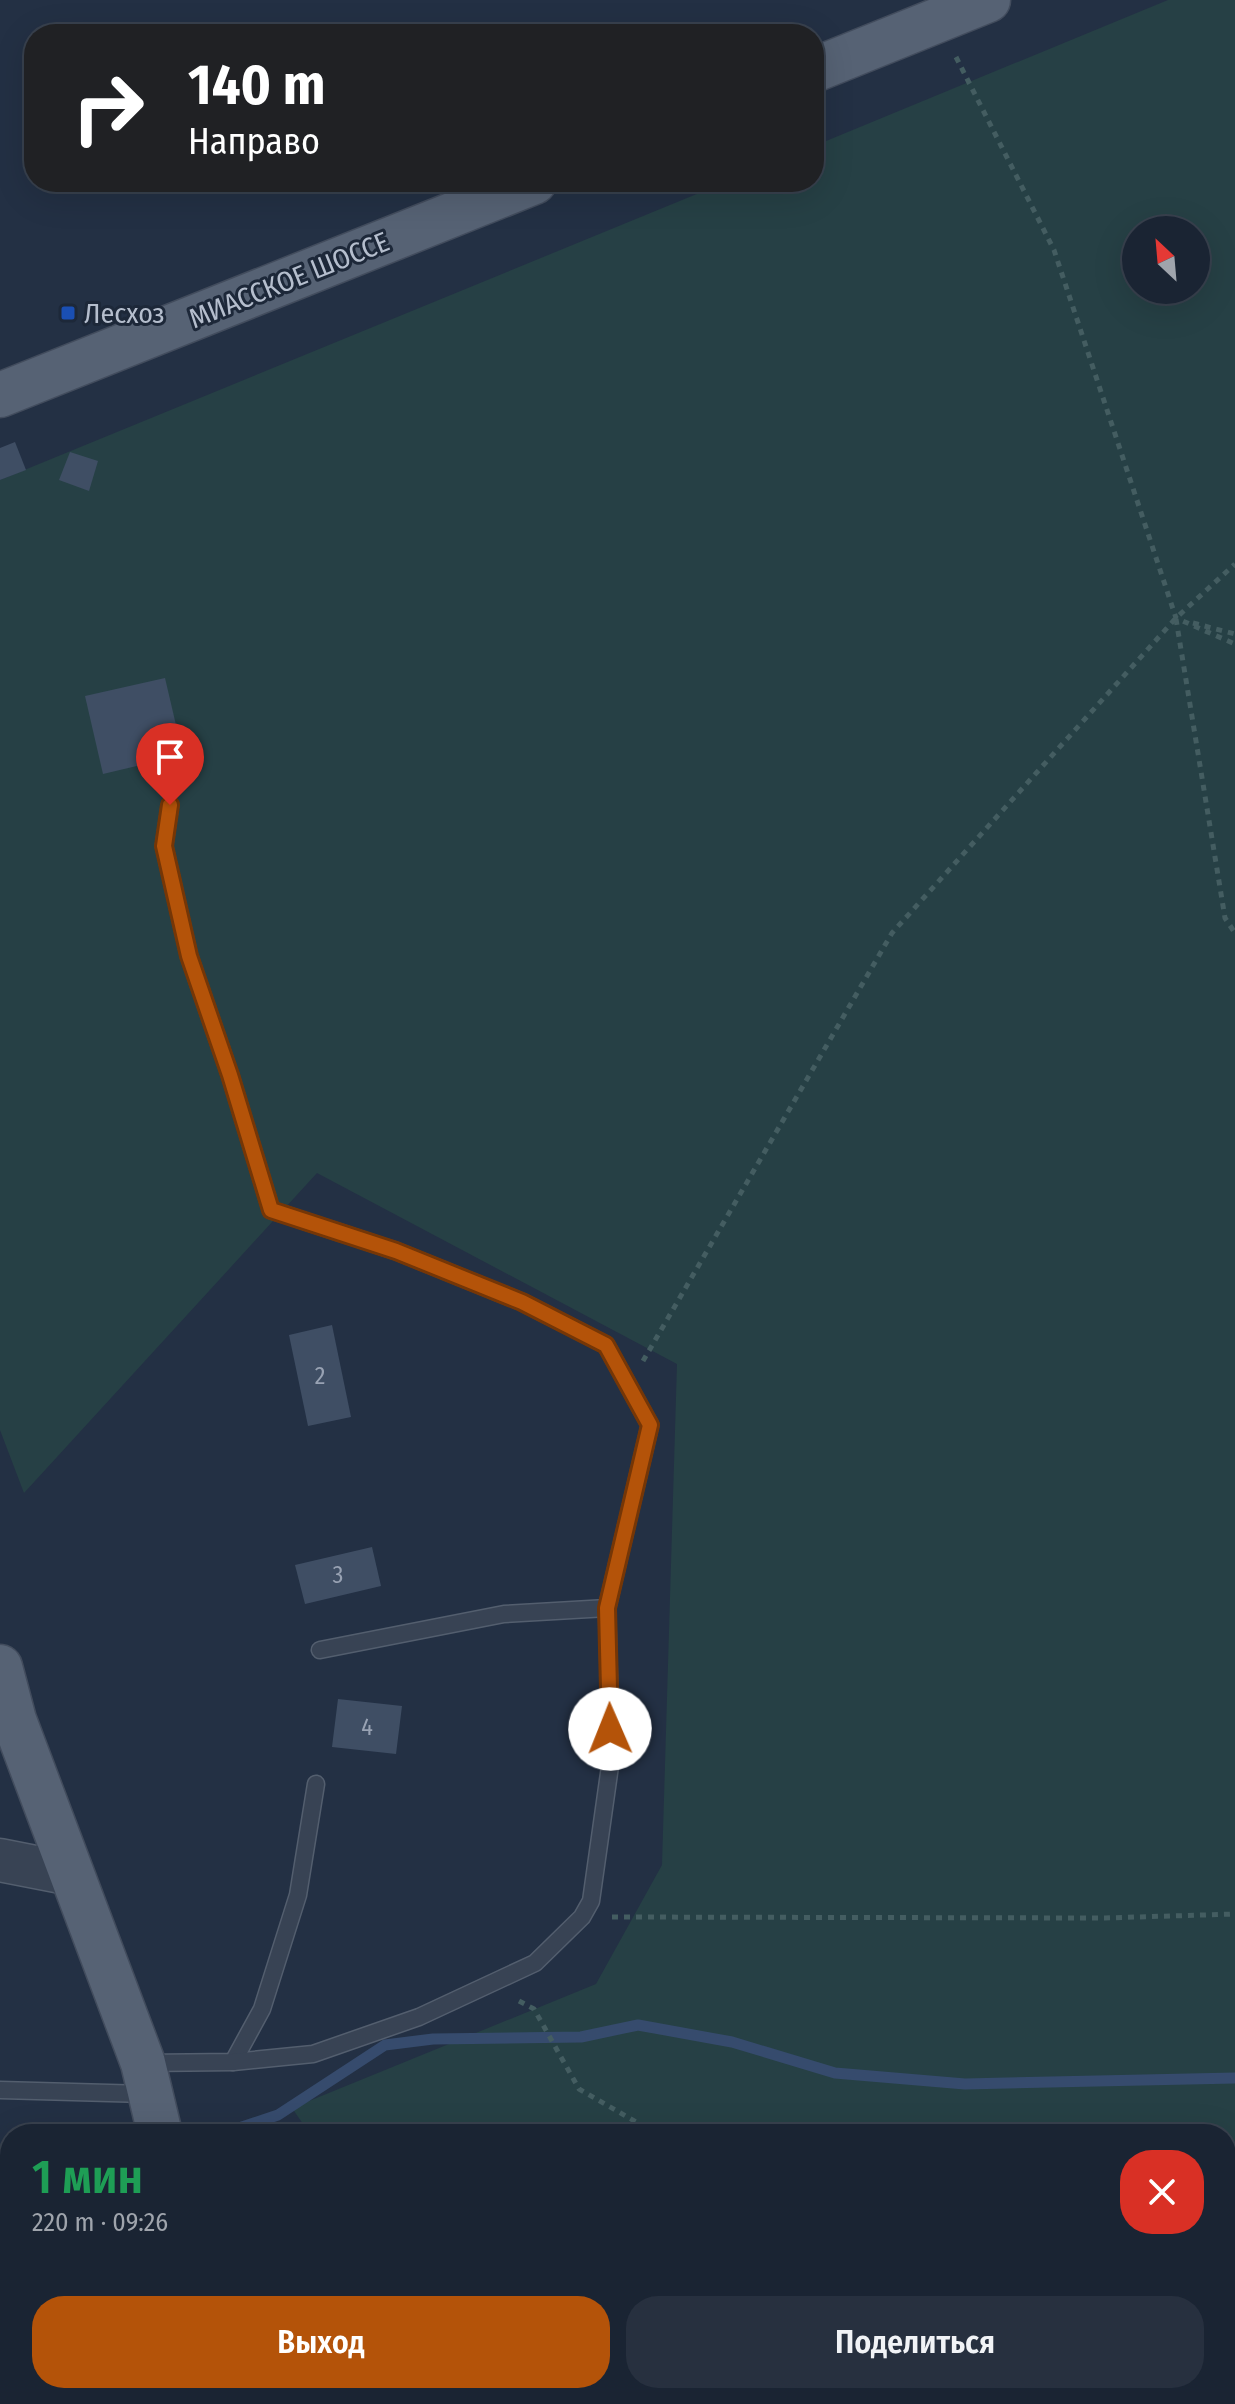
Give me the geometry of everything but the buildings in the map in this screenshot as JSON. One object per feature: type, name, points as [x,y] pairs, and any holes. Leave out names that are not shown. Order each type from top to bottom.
[{"type":"main road","points":[[824,66],[988,0]]},
{"type":"main road","name":"МИАССКОЕ ШОССЕ","points":[[1,390],[508,192]]},
{"type":"main road","points":[[0,1667],[14,1720],[152,2097]]},
{"type":"street","points":[[0,1860],[71,1874]]},
{"type":"lane","points":[[0,2090],[152,2097],[233,2062],[313,2054],[419,2017],[535,1963],[582,1917],[591,1901],[611,1759],[607,1608],[650,1425],[606,1345],[522,1302],[396,1251],[271,1210],[230,1075],[189,956],[164,846],[170,805]]},
{"type":"lane","points":[[320,1650],[504,1614],[607,1608]]},
{"type":"lane","points":[[233,2062],[262,2009],[298,1895],[316,1784]]},
{"type":"path","points":[[937,21],[1054,250],[1176,618],[1225,918],[1235,933]]},
{"type":"path","points":[[628,1386],[892,933],[1176,618],[1235,564]]},
{"type":"path","points":[[1176,618],[1235,634]]},
{"type":"path","points":[[1176,618],[1235,644]]},
{"type":"path","points":[[582,1917],[1105,1918],[1235,1914]]},
{"type":"path","points":[[487,1985],[534,2009],[579,2089],[640,2124]]},
{"type":"green space","points":[[1168,0],[1235,0],[1235,2124],[303,2124],[292,2108],[596,1984],[662,1865],[677,1364],[317,1173],[24,1493],[0,1430],[0,480],[702,192],[824,192],[824,142]]},
{"type":"waterway","points":[[251,2124],[278,2115],[385,2045],[433,2039],[581,2037],[638,2025],[732,2042],[835,2073],[965,2084],[1235,2078]]},
{"type":"place","name":"Лесхоз","points":[[68,313]]},
{"type":"route","points":[[170,805],[164,846],[189,956],[230,1075],[271,1210],[396,1251],[522,1302],[606,1345],[650,1425],[607,1608],[610,1729]]}]
